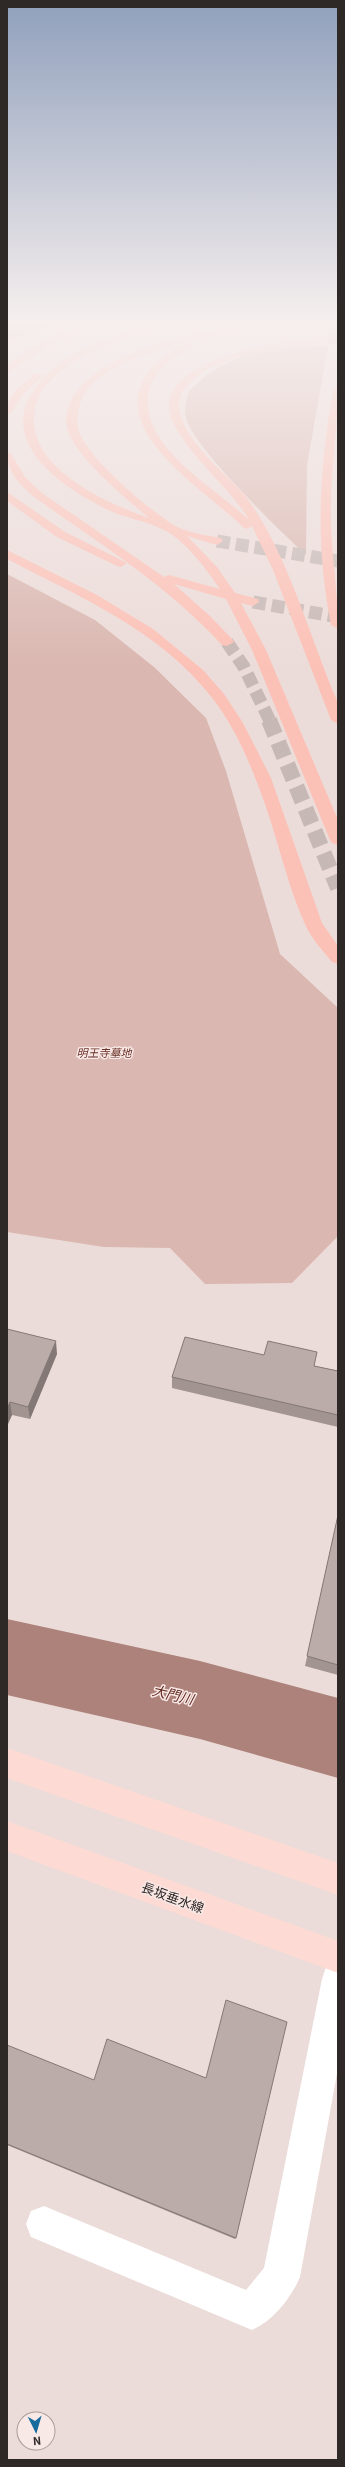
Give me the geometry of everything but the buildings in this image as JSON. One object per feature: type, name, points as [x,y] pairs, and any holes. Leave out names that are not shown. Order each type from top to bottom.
[{"type":"highway","points":[[31,438],[33,444],[49,466],[87,494],[145,520],[217,541]]},
{"type":"highway","points":[[75,438],[84,451],[118,484],[198,554],[227,591],[253,639],[338,840]]},
{"type":"highway","points":[[155,438],[175,462],[242,519],[280,573]]},
{"type":"highway","points":[[187,438],[241,499],[273,554],[319,678],[338,720]]},
{"type":"highway","points":[[329,438],[324,500],[326,547],[338,625]]},
{"type":"highway","points":[[7,456],[21,479],[60,511],[141,563],[188,600],[226,642]]},
{"type":"highway","points":[[7,495],[39,521],[99,554],[192,587],[253,602]]},
{"type":"highway","points":[[7,554],[137,624],[169,647],[196,671],[219,696],[234,720],[265,784],[309,910],[321,936],[338,958]]},
{"type":"main road","points":[[7,1763],[338,1879]]},
{"type":"main road","name":"長坂垂水線","points":[[7,1836],[338,1957]]},
{"type":"street","points":[[44,2224],[252,2311],[281,2277],[338,1979]]},
{"type":"green space","points":[[197,438],[312,438],[307,465],[306,555],[239,489]]},
{"type":"green space","name":"明王寺墓地","points":[[7,574],[95,620],[154,667],[206,718],[226,771],[280,954],[338,1008],[338,1236],[292,1283],[205,1284],[170,1248],[104,1247],[7,1232]]},
{"type":"waterway","name":"大門川","points":[[7,1657],[200,1700],[338,1738]]},
{"type":"tunnel","points":[[217,541],[338,561]]},
{"type":"tunnel","points":[[253,602],[338,617]]},
{"type":"tunnel","points":[[227,642],[244,667],[270,721]]},
{"type":"tunnel","points":[[269,720],[338,888]]}]
